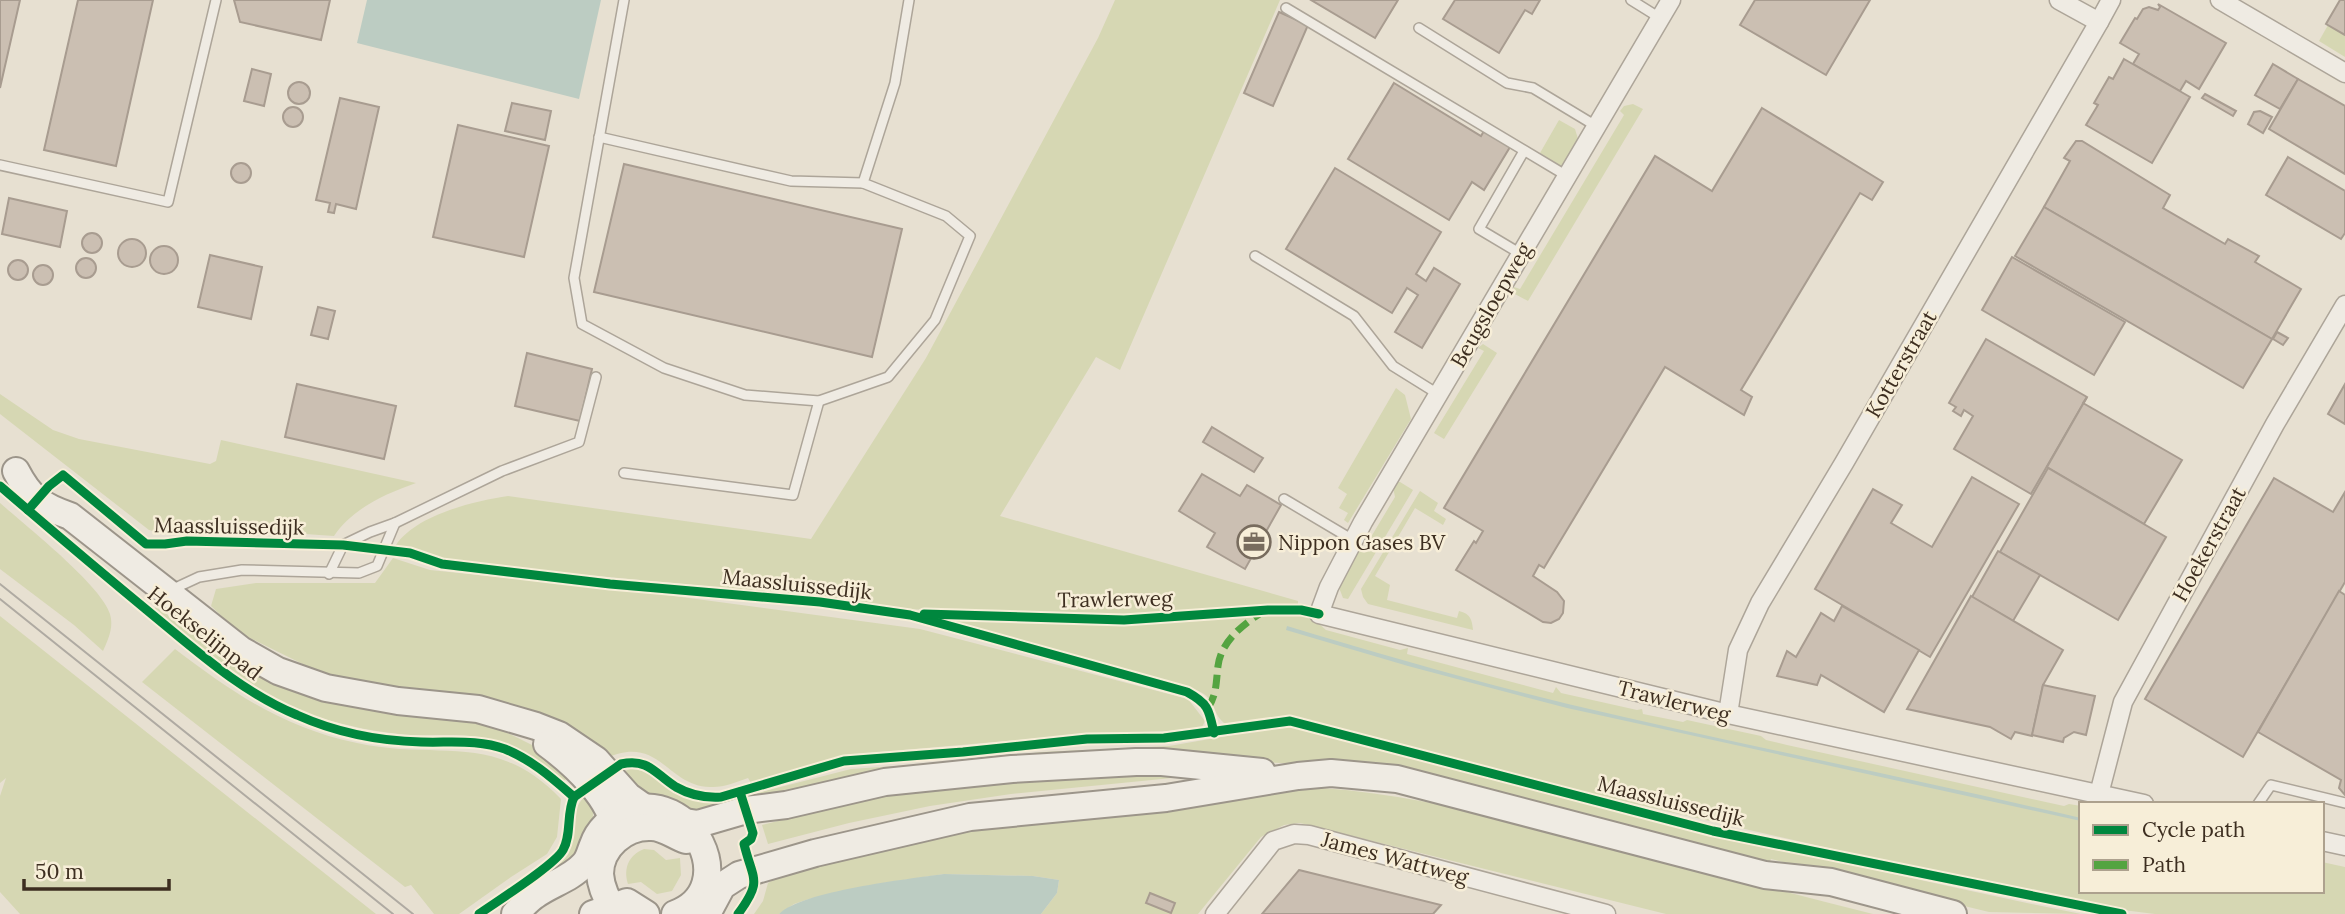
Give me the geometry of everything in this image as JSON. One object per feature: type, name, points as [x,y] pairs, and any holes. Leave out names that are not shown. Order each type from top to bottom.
[{"type":"street","name":"Beugsloepweg","points":[[1319,614],[1329,587],[1353,540],[1671,0]]},
{"type":"street","points":[[2059,0],[2099,22]]},
{"type":"street","name":"Kotterstraat","points":[[1728,714],[1738,650],[1760,603],[1844,463],[2111,0]]},
{"type":"street","points":[[2220,0],[2345,73]]},
{"type":"street","name":"Hoekerstraat","points":[[2099,794],[2123,702],[2275,425],[2345,305]]},
{"type":"street","points":[[8,464],[27,492],[37,500],[52,510],[70,516],[242,650],[278,671],[326,688],[398,701],[478,709],[559,735],[596,760],[628,796],[645,808]]},
{"type":"street","name":"Trawlerweg","points":[[1319,614],[1728,714],[2135,802]]},
{"type":"street","points":[[515,720],[556,750],[580,772],[609,810],[613,830]]},
{"type":"street","points":[[523,914],[589,881],[598,834],[613,830],[648,826],[664,829],[684,840],[692,830],[749,821],[786,805],[885,782],[1039,767],[1162,762],[1298,776]]},
{"type":"street","points":[[698,903],[720,868],[772,849],[815,853],[970,817],[1166,798],[1298,776],[1331,774],[1397,779],[1766,875],[1831,883],[1953,914]]},
{"type":"street","points":[[613,830],[628,811],[645,808],[670,812],[692,830],[706,860],[698,903]]},
{"type":"street","name":"James Wattweg","points":[[1215,914],[1273,841],[1294,834],[1309,835],[1606,914]]},
{"type":"street","points":[[2324,841],[2345,846]]},
{"type":"street","points":[[594,865],[602,885],[607,911],[626,902],[646,914]]},
{"type":"street","points":[[515,914],[535,895],[594,865]]},
{"type":"lane","points":[[0,165],[168,202],[216,0]]},
{"type":"lane","points":[[599,137],[791,181],[863,183],[946,216],[970,236],[935,320],[888,377],[819,401],[745,395],[664,368],[582,324],[574,278],[599,137],[624,0]]},
{"type":"lane","points":[[863,183],[895,83],[909,0]]},
{"type":"lane","points":[[1631,0],[1660,18]]},
{"type":"lane","points":[[1286,8],[1567,176]]},
{"type":"lane","points":[[1419,28],[1507,83],[1532,88],[1596,126]]},
{"type":"lane","points":[[1521,254],[1479,229],[1524,151]]},
{"type":"lane","points":[[1255,256],[1354,316],[1393,366],[1438,394]]},
{"type":"lane","points":[[329,573],[343,545],[502,471],[579,442],[596,377]]},
{"type":"lane","points":[[624,473],[793,495],[819,401]]},
{"type":"lane","points":[[1284,499],[1353,540]]},
{"type":"lane","name":"Maassluissedijk","points":[[166,592],[199,577],[242,570],[359,573],[377,566],[395,523]]},
{"type":"lane","points":[[2259,802],[2271,785],[2345,803]]},
{"type":"green space","points":[[1115,0],[1280,0],[1120,370],[1096,357],[1000,516],[1298,601],[1298,604],[1117,615],[900,609],[705,586],[445,562],[396,545],[417,525],[447,511],[508,496],[811,539],[926,358],[1098,38]]},
{"type":"green space","points":[[2328,25],[2345,35],[2345,57],[2319,41]]},
{"type":"green space","points":[[1633,104],[1643,109],[1528,301],[1513,293],[1514,287],[1520,289],[1624,115],[1620,111],[1624,106]]},
{"type":"green space","points":[[1559,120],[1575,129],[1578,139],[1561,167],[1540,153]]},
{"type":"green space","points":[[1483,344],[1497,353],[1444,439],[1434,433],[1484,351],[1478,348]]},
{"type":"green space","points":[[1396,388],[1405,395],[1411,419],[1348,523],[1344,520],[1348,513],[1339,508],[1347,494],[1338,488]]},
{"type":"green space","points":[[0,394],[53,430],[79,439],[210,464],[216,461],[221,440],[416,483],[381,497],[360,510],[350,517],[334,536],[217,528],[167,534],[149,530],[0,414]]},
{"type":"green space","points":[[1396,482],[1413,490],[1348,599],[1343,598],[1338,585],[1355,550],[1365,547],[1395,497],[1393,487]]},
{"type":"green space","points":[[1420,491],[1438,503],[1434,511],[1446,519],[1443,525],[1415,508],[1375,576],[1390,585],[1387,600],[1457,618],[1459,611],[1463,612],[1470,618],[1473,630],[1368,604],[1363,597],[1361,589]]},
{"type":"green space","points":[[0,503],[78,572],[104,602],[111,624],[103,651],[74,625],[0,569]]},
{"type":"green space","points":[[393,558],[430,570],[644,592],[920,629],[1188,699],[1205,721],[1202,727],[1169,731],[1086,734],[846,755],[751,783],[748,778],[725,786],[710,787],[683,779],[651,756],[638,752],[604,759],[319,672],[238,632],[211,606],[216,589],[256,583],[375,583]]},
{"type":"green space","points":[[156,607],[244,667],[323,700],[387,714],[471,721],[496,727],[534,746],[570,775],[564,781],[543,764],[496,741],[463,735],[411,735],[375,731],[317,717],[293,708],[231,671],[154,609]]},
{"type":"green space","points":[[1253,614],[1309,615],[1326,630],[1400,650],[1408,648],[1407,654],[1553,693],[1556,687],[1561,693],[1642,709],[1643,714],[1683,722],[1687,720],[1761,736],[1766,740],[1787,745],[2064,806],[2079,806],[2079,893],[2324,893],[2324,862],[2345,867],[2345,914],[2155,914],[2075,904],[1635,804],[1469,764],[1292,716],[1229,726],[1220,718],[1208,698],[1198,691],[931,617],[1127,623]]},
{"type":"green space","points":[[0,616],[376,914],[20,914],[0,892],[0,796],[6,778],[0,783]]},
{"type":"green space","points":[[175,649],[260,707],[306,728],[357,743],[387,748],[465,752],[513,764],[537,778],[561,799],[557,837],[547,854],[459,914],[434,914],[411,885],[405,887],[142,682]]},
{"type":"green space","points":[[1279,727],[1300,728],[1787,850],[2081,914],[1989,912],[1771,859],[1767,867],[1345,766],[1260,762],[946,771],[846,777],[756,802],[753,794],[851,769],[968,761],[1041,752],[1169,746]]},
{"type":"green space","points":[[630,769],[644,772],[684,797],[704,802],[731,801],[697,814],[650,798],[618,774]]},
{"type":"green space","points":[[1061,772],[1202,775],[1011,794],[930,806],[768,844],[762,825],[929,786]]},
{"type":"green space","points":[[1322,788],[1402,798],[1532,825],[1873,914],[1666,914],[1300,823],[1284,825],[1261,837],[1198,914],[1041,914],[1057,893],[1059,880],[1033,876],[944,874],[877,884],[809,899],[794,904],[779,914],[754,914],[763,901],[768,883],[778,877],[776,870],[926,833]]},
{"type":"green space","points":[[588,794],[594,806],[593,817],[581,846],[568,866],[546,874],[567,852],[576,811]]},
{"type":"green space","points":[[644,849],[654,850],[666,860],[680,858],[681,875],[672,891],[657,894],[641,882],[628,884],[628,863]]},
{"type":"shaded area","points":[[367,0],[601,0],[579,99],[357,43]]},
{"type":"shaded area","points":[[1287,626],[1568,704],[2017,803],[2079,818],[2079,821],[1567,708],[1286,630]]},
{"type":"shaded area","points":[[944,874],[1033,876],[1059,880],[1057,893],[1041,914],[779,914],[791,906],[832,893]]},
{"type":"building","points":[[0,0],[20,0],[0,88]]},
{"type":"building","points":[[78,0],[153,0],[116,166],[44,150]]},
{"type":"building","points":[[234,0],[330,0],[321,40],[240,22]]},
{"type":"building","points":[[1311,0],[1398,0],[1375,38]]},
{"type":"building","points":[[1455,0],[1540,0],[1532,14],[1525,10],[1499,53],[1443,19]]},
{"type":"building","points":[[1755,0],[1870,0],[1826,75],[1740,25]]},
{"type":"building","points":[[2340,0],[2345,0],[2345,35],[2326,24]]},
{"type":"building","points":[[2158,4],[2226,43],[2199,89],[2186,81],[2180,91],[2133,64],[2139,54],[2120,43],[2143,9],[2149,7],[2158,10]]},
{"type":"building","points":[[1279,12],[1308,25],[1273,106],[1244,93]]},
{"type":"building","points":[[2124,59],[2190,97],[2152,163],[2086,125],[2098,105],[2094,103],[2109,77],[2113,79]]},
{"type":"building","points":[[2273,64],[2298,79],[2280,109],[2255,95]]},
{"type":"building","points":[[252,69],[271,74],[264,106],[244,101]]},
{"type":"building","points":[[2298,79],[2345,106],[2345,174],[2269,129]]},
{"type":"building","points":[[299,82],[307,85],[310,93],[307,101],[299,104],[291,101],[288,93],[291,85]]},
{"type":"building","points":[[1394,83],[1481,136],[1484,131],[1510,147],[1484,190],[1472,182],[1449,220],[1348,159]]},
{"type":"building","points":[[2205,94],[2236,111],[2233,116],[2202,98]]},
{"type":"building","points":[[340,98],[379,107],[356,209],[336,204],[334,213],[328,212],[330,203],[316,200]]},
{"type":"building","points":[[512,103],[551,111],[545,140],[505,131]]},
{"type":"building","points":[[289,107],[297,107],[303,117],[297,127],[289,127],[283,121],[283,113]]},
{"type":"building","points":[[1762,108],[1883,182],[1872,200],[1860,193],[1741,390],[1752,397],[1744,415],[1665,367],[1544,568],[1539,565],[1533,576],[1557,592],[1564,601],[1563,613],[1559,619],[1551,623],[1543,622],[1456,570],[1483,531],[1444,508],[1655,156],[1712,191]]},
{"type":"building","points":[[2260,111],[2272,117],[2263,133],[2248,124],[2254,112]]},
{"type":"building","points":[[458,125],[549,146],[524,257],[433,237]]},
{"type":"building","points":[[2076,141],[2082,141],[2170,195],[2163,208],[2225,244],[2228,239],[2259,256],[2255,262],[2301,289],[2272,339],[2044,207],[2070,161],[2064,158]]},
{"type":"building","points":[[2288,157],[2345,191],[2345,233],[2341,239],[2266,195]]},
{"type":"building","points":[[241,163],[248,166],[251,173],[248,180],[241,183],[234,180],[231,173],[234,166]]},
{"type":"building","points":[[624,164],[902,229],[872,357],[594,292]]},
{"type":"building","points":[[1335,168],[1441,232],[1416,274],[1426,281],[1434,268],[1460,284],[1422,348],[1395,332],[1418,295],[1407,288],[1392,313],[1286,249]]},
{"type":"building","points":[[9,198],[67,211],[60,247],[2,234]]},
{"type":"building","points":[[2044,207],[2272,339],[2243,388],[2015,256]]},
{"type":"building","points":[[88,233],[96,233],[102,243],[96,253],[88,253],[82,247],[82,239]]},
{"type":"building","points":[[132,239],[142,243],[146,253],[142,263],[132,267],[122,263],[118,253],[122,243]]},
{"type":"building","points":[[164,246],[174,250],[178,260],[174,270],[164,274],[154,270],[150,260],[154,250]]},
{"type":"building","points":[[210,255],[262,267],[251,319],[198,307]]},
{"type":"building","points":[[2012,257],[2125,322],[2094,375],[1982,310]]},
{"type":"building","points":[[86,258],[93,261],[96,268],[93,275],[86,278],[79,275],[76,268],[79,261]]},
{"type":"building","points":[[14,260],[22,260],[28,270],[22,280],[14,280],[8,274],[8,266]]},
{"type":"building","points":[[39,265],[47,265],[53,275],[47,285],[39,285],[33,279],[33,271]]},
{"type":"building","points":[[318,307],[335,311],[328,339],[311,335]]},
{"type":"building","points":[[2277,332],[2288,338],[2283,345],[2273,339]]},
{"type":"building","points":[[1986,339],[2087,397],[2031,494],[1954,449],[1973,416],[1964,410],[1961,416],[1953,411],[1956,407],[1949,403]]},
{"type":"building","points":[[527,353],[592,369],[580,421],[515,406]]},
{"type":"building","points":[[297,384],[396,406],[384,459],[285,437]]},
{"type":"building","points":[[2345,384],[2345,424],[2328,414]]},
{"type":"building","points":[[2083,403],[2182,460],[2144,524],[2047,467]]},
{"type":"building","points":[[1212,427],[1263,458],[1254,472],[1203,442]]},
{"type":"building","points":[[2048,468],[2166,537],[2118,620],[2000,552]]},
{"type":"building","points":[[1202,474],[1240,496],[1247,485],[1281,505],[1245,569],[1207,547],[1215,533],[1179,511]]},
{"type":"building","points":[[1972,477],[2019,504],[1930,657],[1815,589],[1873,489],[1902,505],[1891,523],[1932,547]]},
{"type":"building","points":[[2274,478],[2333,512],[2345,492],[2345,582],[2243,757],[2145,699]]},
{"type":"building","points":[[1998,551],[2040,575],[2013,621],[1972,597]]},
{"type":"building","points":[[2339,591],[2345,595],[2345,795],[2339,788],[2341,780],[2258,732]]},
{"type":"building","points":[[1971,596],[2063,650],[2043,685],[2032,736],[2015,732],[2011,739],[1990,727],[1907,709]]},
{"type":"building","points":[[1842,606],[1919,650],[1884,712],[1821,675],[1817,685],[1777,676],[1787,651],[1796,657],[1821,613],[1834,621]]},
{"type":"building","points":[[2043,685],[2095,696],[2086,735],[2074,732],[2064,738],[2063,742],[2032,735]]},
{"type":"building","points":[[1299,870],[1441,905],[1433,914],[1262,914]]},
{"type":"building","points":[[1150,893],[1175,903],[1171,913],[1146,903]]},
{"type":"tram line","points":[[0,584],[413,914]]},
{"type":"tram line","points":[[0,599],[393,914]]},
{"type":"marked path","points":[[1208,708],[1215,693],[1223,649],[1240,629],[1261,613]]},
{"type":"cycle path","points":[[28,510],[49,486],[63,475],[146,544],[187,541],[343,545],[410,553],[442,564],[610,584],[820,602],[910,615],[1187,692],[1207,708],[1214,733]]},
{"type":"cycle path","name":"Hoekselijnpad","points":[[0,486],[205,658],[277,706],[326,726],[373,738],[474,743],[505,749],[533,764],[574,797]]},
{"type":"cycle path","points":[[924,614],[1124,620],[1268,610],[1301,610],[1319,614]]},
{"type":"cycle path","points":[[574,797],[621,764],[645,765],[687,792],[721,797],[844,761],[1087,739],[1164,738],[1290,721],[1713,831],[2122,914]]},
{"type":"cycle path","points":[[738,914],[751,894],[754,880],[744,844],[751,839],[753,833],[740,792]]},
{"type":"cycle path","points":[[479,914],[558,857],[566,844],[574,797]]},
{"type":"place","name":"Nippon Gases BV","points":[[1254,542]]}]
